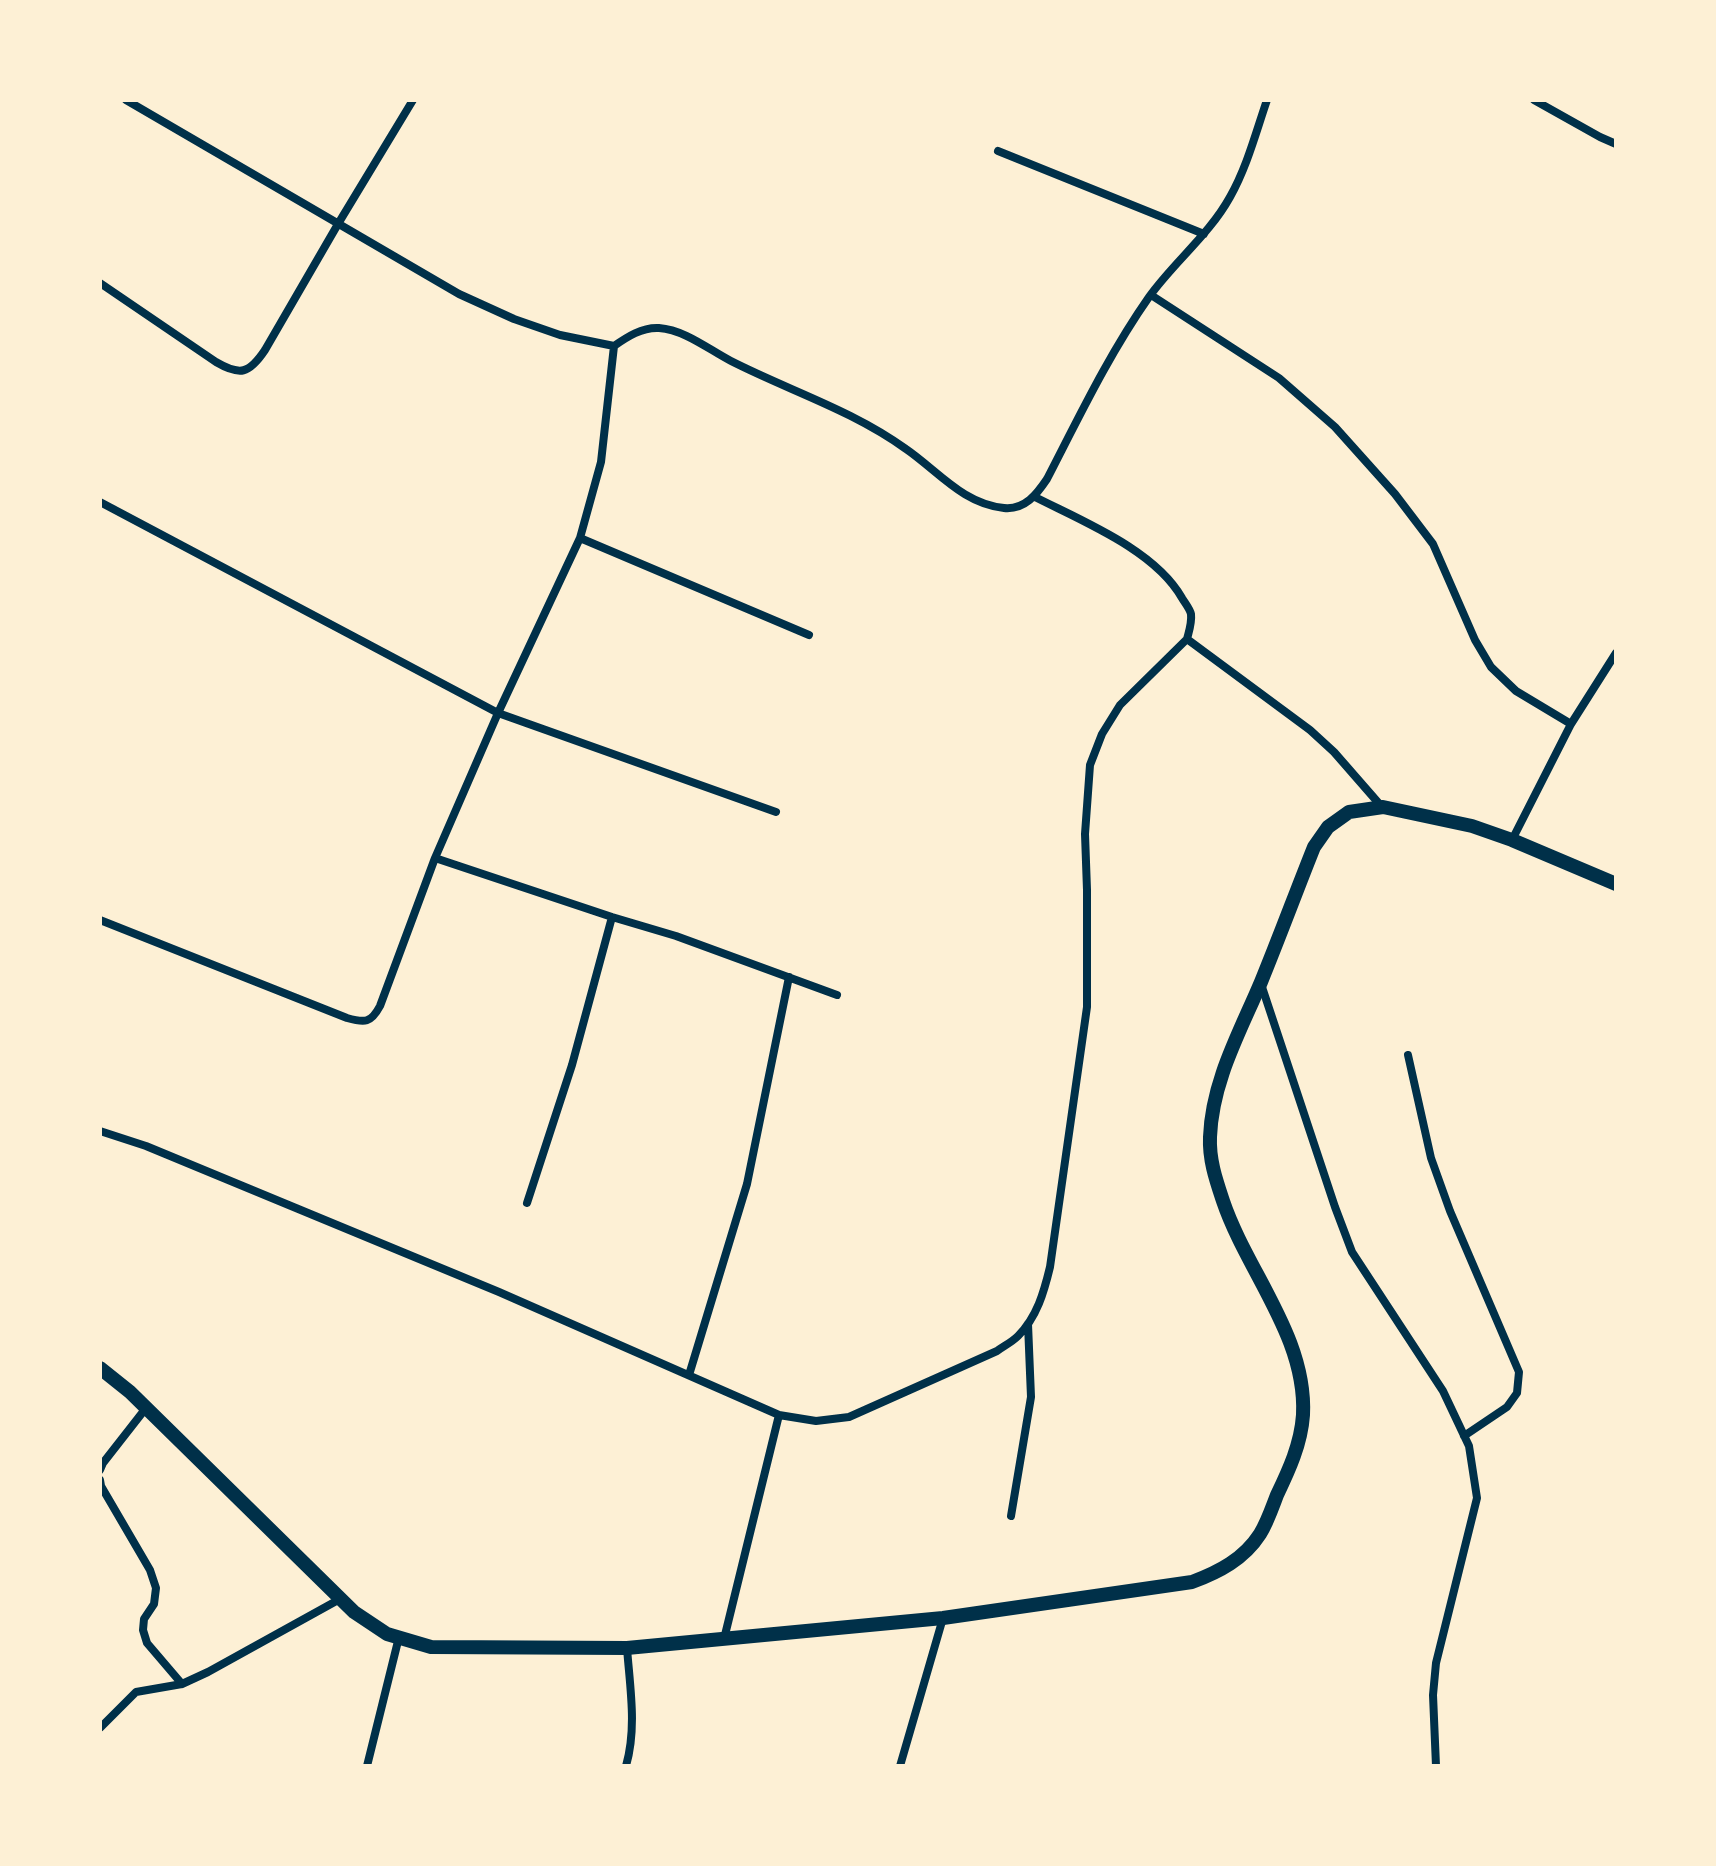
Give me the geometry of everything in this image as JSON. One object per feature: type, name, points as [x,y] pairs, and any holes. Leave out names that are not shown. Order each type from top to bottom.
[{"type":"street","points":[[126,100],[459,294],[514,319],[560,335],[614,346],[634,333],[656,328],[679,333],[732,362],[865,422],[907,450],[960,493],[1007,509],[1035,497],[1116,347],[1151,295],[1229,200],[1267,100]]},
{"type":"street","points":[[100,283],[216,362],[230,370],[243,372],[256,364],[265,350],[413,100]]},
{"type":"street","points":[[1534,100],[1616,144]]},
{"type":"street","points":[[998,151],[1204,234]]},
{"type":"street","points":[[1151,295],[1279,378],[1335,427],[1395,494],[1433,544],[1475,640],[1491,667],[1516,691],[1571,724]]},
{"type":"street","points":[[100,920],[347,1018],[362,1022],[375,1017],[435,858],[498,713],[580,538],[601,462],[614,346]]},
{"type":"street","points":[[100,1131],[146,1146],[499,1292],[779,1415],[816,1421],[849,1417],[997,1351],[1018,1336],[1034,1314],[1050,1267],[1087,1007],[1085,834],[1090,765],[1102,734],[1120,705],[1187,639],[1191,626],[1191,612],[1179,592],[1159,571],[1123,542],[1035,497]]},
{"type":"street","points":[[100,502],[498,713],[776,812]]},
{"type":"street","points":[[580,538],[809,635]]},
{"type":"street","points":[[1187,639],[1310,730],[1383,807]]},
{"type":"street","points":[[1507,838],[1571,724],[1616,653]]},
{"type":"street","points":[[100,1368],[146,1408],[354,1612],[387,1634],[431,1647],[627,1648],[723,1640],[943,1618],[1192,1582],[1236,1561],[1260,1535],[1296,1454],[1303,1415],[1299,1370],[1286,1332],[1230,1221],[1210,1160],[1210,1135],[1228,1053],[1261,983],[1314,847],[1328,827],[1349,812],[1383,807],[1472,826],[1616,884]]},
{"type":"street","points":[[435,858],[676,936],[837,995]]},
{"type":"street","points":[[527,1203],[572,1065],[612,917]]},
{"type":"street","points":[[689,1375],[747,1184],[789,977]]},
{"type":"street","points":[[1261,983],[1352,1252],[1443,1391],[1469,1446],[1477,1498],[1436,1663],[1433,1695],[1436,1766]]},
{"type":"street","points":[[1408,1055],[1431,1158],[1450,1211],[1519,1372],[1517,1393],[1507,1407],[1464,1436]]},
{"type":"street","points":[[1011,1516],[1031,1397],[1028,1323]]},
{"type":"street","points":[[100,1470],[146,1408]]},
{"type":"street","points":[[723,1640],[779,1415]]},
{"type":"street","points":[[100,1480],[150,1570],[156,1588],[154,1604],[144,1619],[147,1643],[182,1684]]},
{"type":"street","points":[[100,1728],[136,1692],[182,1684],[340,1599]]},
{"type":"street","points":[[900,1766],[943,1618]]},
{"type":"street","points":[[367,1766],[399,1637]]},
{"type":"street","points":[[626,1766],[633,1729],[627,1648]]}]
